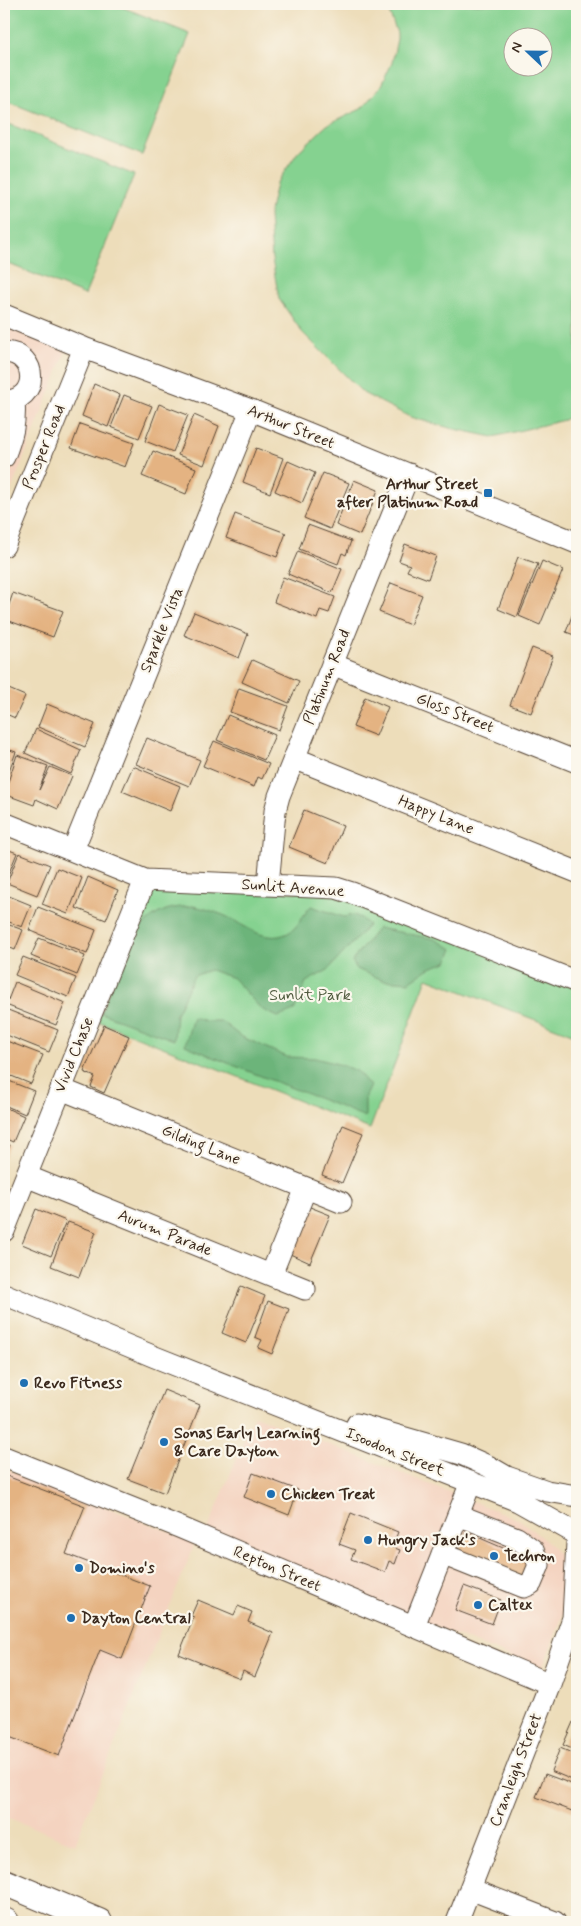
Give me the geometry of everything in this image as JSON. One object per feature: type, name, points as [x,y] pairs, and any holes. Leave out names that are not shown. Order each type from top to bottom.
[{"type":"main road","points":[[4,1882],[99,1922]]},
{"type":"street","name":"Arthur Street","points":[[4,315],[84,348],[251,410],[577,543]]},
{"type":"street","name":"Prosper Road","points":[[4,546],[84,348]]},
{"type":"street","points":[[4,352],[18,355],[24,360],[31,375],[27,390],[21,397],[9,401],[16,418],[14,430],[4,457]]},
{"type":"street","name":"Sparkle Vista","points":[[73,850],[251,410]]},
{"type":"street","name":"Platinum Road","points":[[268,885],[275,811],[294,758],[409,474]]},
{"type":"street","name":"Gloss Street","points":[[332,664],[577,762]]},
{"type":"street","name":"Happy Lane","points":[[294,758],[577,872]]},
{"type":"street","name":"Sunlit Avenue","points":[[4,822],[145,880],[336,888],[577,982]]},
{"type":"street","name":"Vivid Chase","points":[[4,1231],[145,880]]},
{"type":"street","name":"Gilding Lane","points":[[61,1089],[340,1202]]},
{"type":"street","name":"Aurum Parade","points":[[26,1176],[305,1289]]},
{"type":"street","points":[[271,1275],[306,1188]]},
{"type":"street","name":"Isoodon Street","points":[[4,1294],[155,1357],[518,1501],[576,1538]]},
{"type":"street","name":"Isoodon Street","points":[[155,1357],[271,1388],[340,1420],[461,1454],[507,1477],[547,1491],[577,1496]]},
{"type":"street","name":"Repton Street","points":[[4,1457],[188,1531],[550,1684]]},
{"type":"street","points":[[414,1626],[471,1482]]},
{"type":"street","points":[[576,1538],[573,1522],[577,1509]]},
{"type":"street","points":[[442,1554],[524,1586],[531,1584],[539,1565],[533,1550],[517,1538],[458,1515]]},
{"type":"street","name":"Cranleigh Street","points":[[457,1922],[550,1684],[575,1614],[576,1538]]},
{"type":"street","points":[[470,1888],[555,1922]]},
{"type":"shaded area","points":[[4,326],[66,351],[4,508]]},
{"type":"shaded area","points":[[254,1415],[520,1520],[552,1546],[560,1558],[565,1577],[563,1615],[542,1669],[205,1537]]},
{"type":"shaded area","points":[[4,1468],[194,1541],[193,1548],[75,1844],[4,1816]]},
{"type":"green space","points":[[4,4],[114,4],[190,34],[142,155],[4,100]]},
{"type":"green space","points":[[386,4],[577,4],[577,412],[564,420],[493,437],[410,417],[363,393],[302,332],[279,299],[272,259],[269,215],[276,184],[298,152],[327,125],[361,109],[381,86],[392,63],[397,33]]},
{"type":"green space","points":[[4,122],[134,175],[85,295],[4,262]]},
{"type":"green space","name":"Sunlit Park","points":[[151,889],[334,893],[577,988],[577,1036],[427,978],[370,1129],[97,1021]]},
{"type":"green space","points":[[193,906],[223,915],[262,935],[271,936],[279,936],[292,931],[311,906],[344,917],[354,915],[369,925],[328,970],[306,982],[294,1011],[278,1017],[261,1009],[233,978],[210,970],[194,976],[176,1014],[174,1040],[101,1013],[117,969],[141,927],[153,917],[166,910]]},
{"type":"green space","points":[[378,928],[435,939],[453,949],[447,962],[430,968],[409,982],[383,980],[357,969],[352,961]]},
{"type":"green space","points":[[193,1017],[205,1021],[221,1021],[240,1036],[287,1057],[315,1058],[342,1065],[358,1072],[370,1086],[365,1096],[365,1117],[185,1045]]},
{"type":"building","points":[[94,384],[120,395],[108,427],[82,416]]},
{"type":"building","points":[[124,395],[152,406],[139,438],[111,427]]},
{"type":"building","points":[[159,404],[188,415],[173,452],[145,441]]},
{"type":"building","points":[[194,415],[219,426],[204,465],[178,455]]},
{"type":"building","points":[[80,424],[134,443],[125,467],[71,448]]},
{"type":"building","points":[[256,448],[283,458],[270,493],[243,482]]},
{"type":"building","points":[[153,451],[196,468],[186,494],[142,476]]},
{"type":"building","points":[[288,461],[315,473],[302,503],[275,491]]},
{"type":"building","points":[[323,473],[349,483],[330,529],[304,518]]},
{"type":"building","points":[[354,480],[378,490],[360,535],[336,525]]},
{"type":"building","points":[[235,514],[286,533],[277,557],[226,538]]},
{"type":"building","points":[[308,525],[351,541],[346,555],[342,553],[338,564],[299,549]]},
{"type":"building","points":[[405,544],[436,556],[428,579],[407,571],[410,565],[399,561]]},
{"type":"building","points":[[298,551],[342,569],[332,593],[288,574]]},
{"type":"building","points":[[518,557],[538,564],[517,617],[498,609]]},
{"type":"building","points":[[542,561],[563,570],[540,625],[519,616]]},
{"type":"building","points":[[283,577],[335,597],[329,613],[320,610],[317,619],[274,602]]},
{"type":"building","points":[[391,583],[422,595],[410,625],[379,612]]},
{"type":"building","points":[[13,593],[63,611],[53,637],[4,619]]},
{"type":"building","points":[[577,602],[577,636],[566,632]]},
{"type":"building","points":[[194,612],[248,634],[239,658],[184,635]]},
{"type":"building","points":[[532,648],[553,656],[531,713],[510,705]]},
{"type":"building","points":[[252,660],[299,681],[289,703],[242,682]]},
{"type":"building","points":[[4,687],[25,696],[15,718],[4,713]]},
{"type":"building","points":[[239,688],[288,706],[279,730],[230,712]]},
{"type":"building","points":[[365,697],[388,707],[376,736],[353,727]]},
{"type":"building","points":[[47,704],[95,724],[85,747],[38,727]]},
{"type":"building","points":[[228,715],[275,735],[264,760],[217,740]]},
{"type":"building","points":[[36,729],[81,750],[71,774],[25,753]]},
{"type":"building","points":[[147,738],[200,760],[189,786],[136,764]]},
{"type":"building","points":[[214,741],[269,764],[262,779],[258,777],[254,787],[203,766]]},
{"type":"building","points":[[4,748],[16,752],[4,784]]},
{"type":"building","points":[[17,755],[48,766],[39,790],[50,767],[72,776],[58,809],[36,799],[34,805],[4,794]]},
{"type":"building","points":[[133,766],[180,786],[170,811],[122,791]]},
{"type":"building","points":[[304,810],[343,826],[328,863],[289,847]]},
{"type":"building","points":[[4,848],[17,853],[4,885]]},
{"type":"building","points":[[19,853],[50,865],[37,895],[7,883]]},
{"type":"building","points":[[57,868],[82,878],[68,914],[42,904]]},
{"type":"building","points":[[88,877],[118,890],[106,920],[76,908]]},
{"type":"building","points":[[4,894],[31,905],[22,927],[4,920]]},
{"type":"building","points":[[38,907],[96,930],[87,954],[29,930]]},
{"type":"building","points":[[4,923],[23,930],[15,950],[4,945]]},
{"type":"building","points":[[39,938],[85,956],[77,975],[31,956]]},
{"type":"building","points":[[23,957],[76,978],[68,997],[15,975]]},
{"type":"building","points":[[15,982],[65,1003],[56,1025],[6,1005]]},
{"type":"building","points":[[8,1010],[58,1030],[49,1052],[4,1034],[4,1021]]},
{"type":"building","points":[[104,1025],[129,1036],[104,1093],[91,1087],[95,1077],[84,1072]]},
{"type":"building","points":[[4,1040],[43,1055],[31,1084],[4,1073]]},
{"type":"building","points":[[4,1079],[34,1091],[25,1114],[4,1105]]},
{"type":"building","points":[[4,1107],[24,1116],[13,1142],[4,1138]]},
{"type":"building","points":[[343,1125],[363,1133],[342,1183],[322,1175]]},
{"type":"building","points":[[4,1142],[10,1145],[4,1159]]},
{"type":"building","points":[[310,1207],[330,1215],[310,1263],[290,1254]]},
{"type":"building","points":[[36,1209],[66,1221],[51,1256],[22,1244]]},
{"type":"building","points":[[68,1222],[96,1232],[79,1277],[51,1266]]},
{"type":"building","points":[[241,1286],[265,1296],[246,1343],[222,1333]]},
{"type":"building","points":[[268,1301],[289,1309],[272,1354],[258,1348],[262,1340],[255,1337]]},
{"type":"building","name":"Sonas Early Learning & Care Dayton","points":[[164,1390],[200,1405],[165,1493],[128,1479]]},
{"type":"building","name":"Chicken Treat","points":[[253,1473],[298,1490],[289,1515],[244,1497]]},
{"type":"building","name":"Dayton Central","points":[[4,1475],[85,1506],[66,1554],[150,1586],[122,1659],[100,1650],[59,1756],[4,1735]]},
{"type":"building","name":"Hungry Jack's","points":[[351,1513],[398,1532],[392,1547],[400,1550],[395,1564],[389,1561],[385,1572],[351,1559],[355,1550],[339,1544]]},
{"type":"building","name":"Techron","points":[[466,1532],[531,1560],[522,1580],[457,1552]]},
{"type":"building","name":"Caltex","points":[[464,1586],[501,1600],[492,1624],[455,1610]]},
{"type":"building","points":[[198,1600],[234,1615],[238,1606],[252,1612],[248,1622],[273,1633],[255,1677],[243,1671],[240,1679],[179,1654],[194,1617],[191,1616]]},
{"type":"building","points":[[573,1722],[577,1724],[577,1751],[563,1745]]},
{"type":"building","points":[[560,1748],[577,1755],[577,1782],[551,1771]]},
{"type":"building","points":[[545,1774],[577,1786],[577,1813],[536,1797]]},
{"type":"place","name":"Arthur Street after Platinum Road","points":[[488,493]]},
{"type":"place","name":"Revo Fitness","points":[[24,1383]]},
{"type":"place","name":"Sonas Early Learning & Care Dayton","points":[[164,1442]]},
{"type":"place","name":"Chicken Treat","points":[[271,1494]]},
{"type":"place","name":"Hungry Jack's","points":[[368,1540]]},
{"type":"place","name":"Techron","points":[[494,1556]]},
{"type":"place","name":"Domino's","points":[[79,1568]]},
{"type":"place","name":"Caltex","points":[[478,1605]]},
{"type":"place","name":"Dayton Central","points":[[71,1618]]}]
